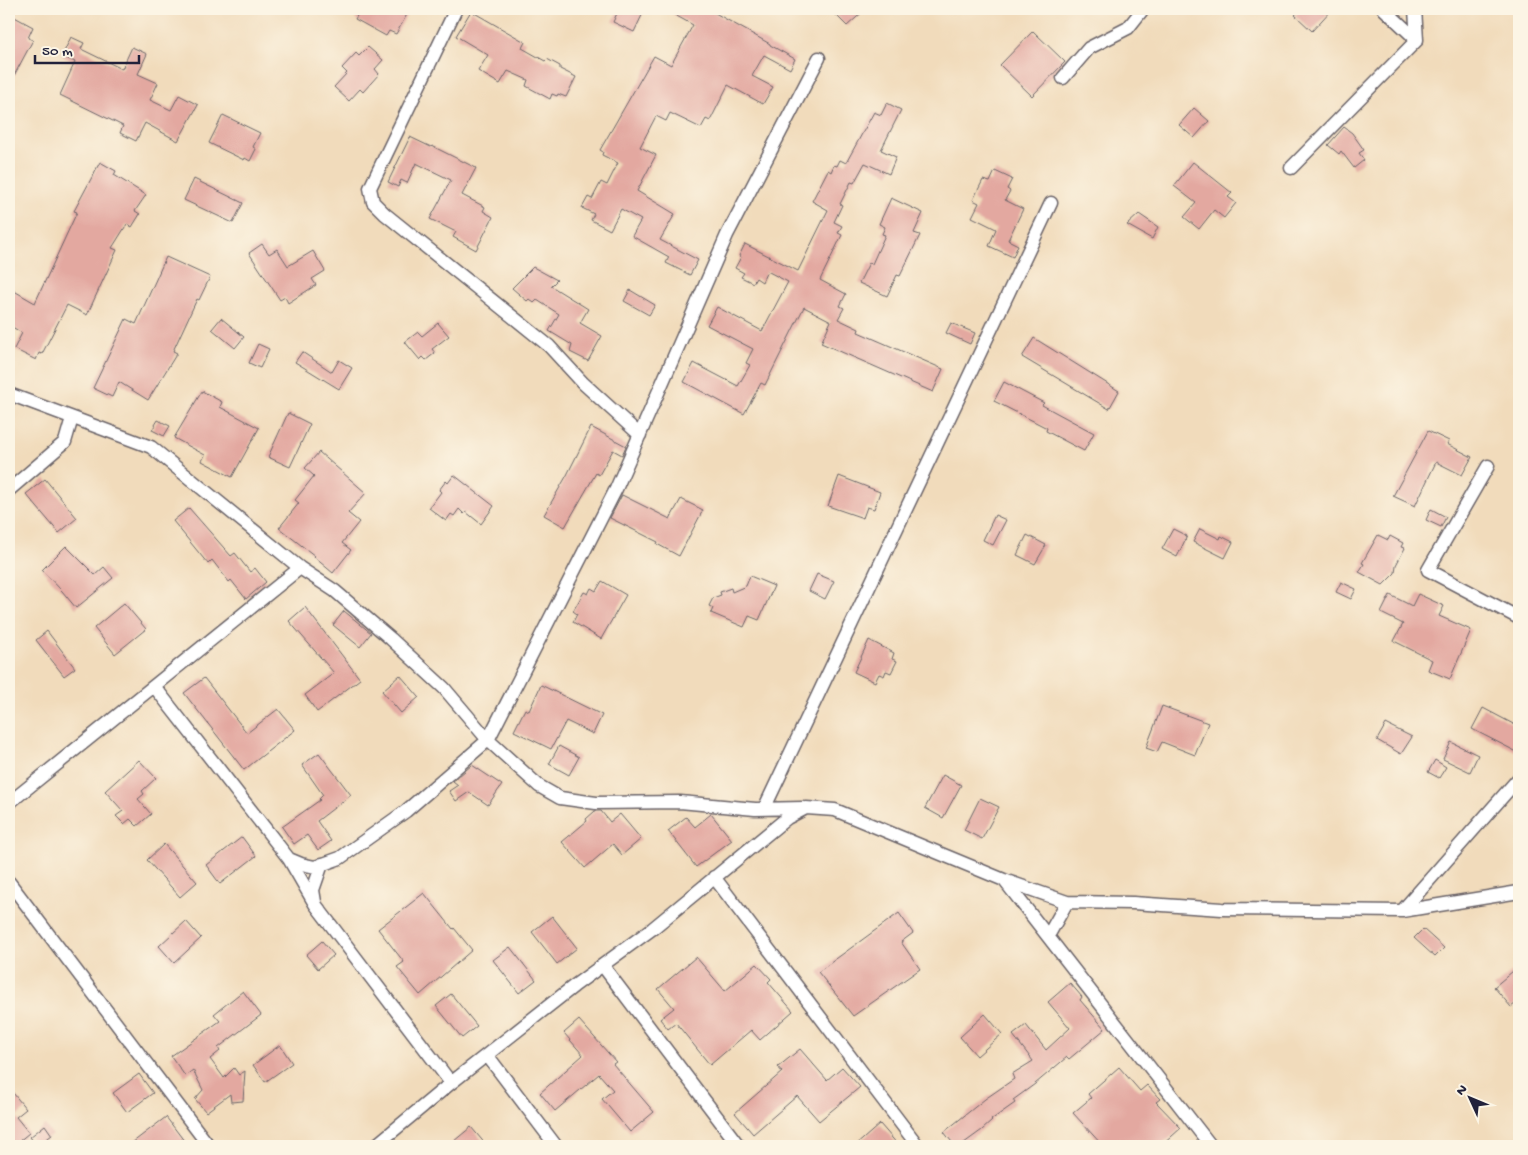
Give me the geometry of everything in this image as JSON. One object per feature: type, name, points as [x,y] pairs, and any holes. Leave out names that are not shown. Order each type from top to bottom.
[{"type":"street","points":[[456,9],[370,188],[373,202],[385,214],[549,346],[583,383],[640,435]]},
{"type":"street","points":[[1064,78],[1090,48],[1128,28],[1143,9]]},
{"type":"street","points":[[1384,9],[1417,40]]},
{"type":"street","points":[[1291,168],[1417,40],[1415,9]]},
{"type":"street","points":[[289,859],[315,867],[340,858],[406,811],[488,740],[616,489],[727,235],[818,58]]},
{"type":"street","points":[[764,809],[1051,204]]},
{"type":"street","points":[[9,394],[151,447],[300,568],[335,591],[444,688],[488,740],[539,786],[560,798],[596,803],[680,802],[764,809],[806,808],[835,810],[1004,880],[1067,902],[1133,903],[1222,909],[1402,911],[1519,892]]},
{"type":"street","points":[[9,490],[64,442],[72,418]]},
{"type":"street","points":[[1488,466],[1428,570],[1519,618]]},
{"type":"street","points":[[9,803],[300,568]]},
{"type":"street","points":[[154,686],[289,859],[315,904],[451,1083]]},
{"type":"street","points":[[1402,911],[1519,778]]},
{"type":"street","points":[[375,1146],[451,1083],[652,929],[787,818],[806,808]]},
{"type":"street","points":[[315,904],[313,890],[322,864]]},
{"type":"street","points":[[714,877],[918,1146]]},
{"type":"street","points":[[1004,880],[1212,1146]]},
{"type":"street","points":[[9,882],[209,1146]]},
{"type":"street","points":[[1048,936],[1067,902]]},
{"type":"street","points":[[602,966],[739,1146]]},
{"type":"street","points":[[488,1055],[556,1146]]},
{"type":"building","points":[[361,9],[410,9],[396,34],[389,31],[386,36],[355,19]]},
{"type":"building","points":[[619,9],[645,9],[634,32],[613,22]]},
{"type":"building","points":[[664,9],[708,9],[795,59],[790,69],[764,55],[752,76],[773,87],[763,104],[728,85],[710,121],[706,119],[701,128],[670,113],[666,121],[656,116],[640,147],[656,155],[637,191],[675,214],[660,240],[698,260],[690,275],[666,263],[669,257],[632,236],[641,220],[621,209],[610,230],[591,220],[594,214],[582,208],[588,197],[592,199],[601,182],[607,185],[618,163],[602,155],[603,152],[600,150],[654,56],[671,65],[693,25]]},
{"type":"building","points":[[830,9],[866,9],[847,26]]},
{"type":"building","points":[[1301,9],[1332,9],[1312,31],[1295,15]]},
{"type":"building","points":[[471,11],[525,42],[522,48],[545,61],[547,59],[560,66],[560,69],[576,77],[566,97],[552,94],[550,99],[526,86],[528,80],[508,71],[500,84],[478,71],[488,55],[456,36]]},
{"type":"building","points":[[9,14],[33,27],[28,38],[33,40],[9,85]]},
{"type":"building","points":[[1033,31],[1065,62],[1032,96],[1000,65]]},
{"type":"building","points":[[71,37],[84,43],[81,49],[122,69],[132,47],[147,54],[138,74],[158,83],[150,100],[171,110],[179,95],[198,105],[178,141],[145,123],[136,141],[120,133],[123,126],[60,95],[75,62],[62,56]]},
{"type":"building","points":[[368,47],[383,60],[375,69],[379,74],[363,92],[360,89],[349,101],[334,87],[347,73],[342,68],[356,53],[359,56]]},
{"type":"building","points":[[887,103],[901,110],[881,150],[896,157],[889,174],[865,163],[854,183],[851,182],[840,204],[842,205],[834,222],[842,226],[838,233],[842,235],[820,280],[846,294],[840,306],[844,308],[838,319],[859,329],[858,332],[943,369],[933,392],[821,343],[831,321],[804,307],[765,385],[761,383],[744,414],[684,382],[694,363],[738,386],[750,365],[746,363],[753,349],[707,325],[717,307],[762,331],[788,282],[767,271],[762,282],[756,278],[753,283],[741,277],[744,273],[735,268],[745,244],[798,271],[828,210],[812,201],[828,170],[831,172],[834,165],[837,166],[840,160],[846,163],[874,112],[881,115]]},
{"type":"building","points":[[1194,108],[1209,121],[1194,138],[1179,125]]},
{"type":"building","points":[[223,115],[260,133],[253,147],[256,149],[250,161],[209,143]]},
{"type":"building","points":[[1344,127],[1352,133],[1364,150],[1359,153],[1364,160],[1354,168],[1341,151],[1339,154],[1328,145]]},
{"type":"building","points":[[410,137],[476,168],[462,195],[485,207],[483,211],[493,217],[476,250],[453,237],[456,232],[430,219],[451,180],[416,163],[407,183],[401,180],[398,187],[388,182]]},
{"type":"building","points":[[100,162],[116,171],[114,175],[146,195],[135,211],[140,214],[132,227],[127,224],[112,248],[117,250],[87,315],[67,305],[42,354],[39,353],[36,360],[14,349],[22,333],[9,325],[9,288],[35,303],[77,212],[74,211]]},
{"type":"building","points":[[1193,162],[1232,193],[1228,197],[1236,203],[1224,218],[1214,210],[1199,229],[1184,217],[1196,203],[1174,186]]},
{"type":"building","points":[[995,171],[1012,179],[1007,189],[1010,191],[1005,200],[1023,209],[1008,240],[1018,245],[1013,257],[989,246],[996,229],[972,217],[979,203],[973,200],[983,180],[990,182]]},
{"type":"building","points":[[194,179],[243,203],[233,223],[184,200]]},
{"type":"building","points":[[891,198],[923,213],[914,233],[920,235],[900,276],[897,275],[887,296],[859,283],[869,263],[872,264],[885,235],[882,234],[885,227],[879,224]]},
{"type":"building","points":[[1139,214],[1158,227],[1152,239],[1127,225]]},
{"type":"building","points":[[262,244],[269,254],[277,249],[288,266],[313,251],[325,271],[312,279],[316,285],[288,303],[285,297],[280,300],[249,253]]},
{"type":"building","points":[[166,257],[210,277],[199,300],[197,299],[173,351],[177,353],[148,400],[119,382],[112,397],[93,388],[126,319],[136,324]]},
{"type":"building","points":[[533,267],[557,280],[551,286],[588,309],[580,323],[602,336],[588,361],[570,352],[572,345],[549,331],[559,314],[537,300],[534,303],[529,299],[527,301],[512,288]]},
{"type":"building","points":[[630,290],[655,305],[649,315],[624,301]]},
{"type":"building","points":[[221,318],[244,337],[235,348],[212,329]]},
{"type":"building","points":[[438,323],[449,336],[432,349],[435,353],[426,360],[423,357],[420,360],[405,342],[418,332],[422,336]]},
{"type":"building","points":[[951,323],[975,333],[970,344],[946,333]]},
{"type":"building","points":[[1034,338],[1119,391],[1109,409],[1022,357]]},
{"type":"building","points":[[258,344],[269,349],[260,368],[249,363]]},
{"type":"building","points":[[302,352],[332,372],[339,360],[352,368],[339,389],[295,362]]},
{"type":"building","points":[[1004,382],[1094,433],[1084,451],[1046,431],[1047,428],[994,401]]},
{"type":"building","points":[[202,391],[222,402],[220,407],[259,428],[232,477],[202,461],[205,455],[174,438]]},
{"type":"building","points":[[288,413],[310,424],[290,467],[268,457]]},
{"type":"building","points":[[158,420],[170,426],[164,436],[152,430]]},
{"type":"building","points":[[591,427],[626,446],[622,455],[613,450],[599,475],[596,473],[565,527],[544,515]]},
{"type":"building","points":[[1428,431],[1449,441],[1447,444],[1472,457],[1462,475],[1436,462],[1415,506],[1393,496]]},
{"type":"building","points":[[319,452],[366,493],[348,513],[359,522],[342,543],[351,550],[333,573],[315,556],[279,528],[299,503],[295,500],[314,476],[305,468]]},
{"type":"building","points":[[454,475],[494,506],[481,524],[459,509],[454,516],[451,514],[446,521],[429,508],[441,492],[439,490]]},
{"type":"building","points":[[839,476],[880,492],[874,509],[867,507],[863,518],[828,506]]},
{"type":"building","points":[[45,479],[77,518],[59,533],[26,494]]},
{"type":"building","points":[[622,495],[670,519],[681,499],[703,510],[679,556],[657,544],[658,542],[610,518]]},
{"type":"building","points":[[189,508],[231,556],[235,553],[250,572],[255,568],[266,582],[246,599],[231,580],[229,582],[212,560],[208,564],[173,521]]},
{"type":"building","points":[[1431,509],[1446,517],[1441,527],[1426,520]]},
{"type":"building","points":[[995,515],[1006,520],[993,545],[983,540]]},
{"type":"building","points":[[1173,529],[1187,536],[1177,557],[1162,549]]},
{"type":"building","points":[[1200,529],[1220,539],[1221,536],[1233,542],[1225,558],[1193,542]]},
{"type":"building","points":[[1027,535],[1046,545],[1035,564],[1017,555]]},
{"type":"building","points":[[1378,535],[1388,540],[1390,536],[1403,543],[1401,547],[1405,548],[1396,565],[1395,573],[1383,585],[1359,572]]},
{"type":"building","points":[[66,546],[95,575],[104,567],[113,578],[76,608],[42,570]]},
{"type":"building","points":[[817,574],[834,581],[825,599],[809,591]]},
{"type":"building","points":[[750,576],[774,586],[759,620],[749,616],[744,627],[711,613],[713,608],[709,606],[713,598],[721,595],[720,592],[731,588],[732,592],[746,586]]},
{"type":"building","points":[[602,581],[626,595],[601,639],[573,622],[577,614],[573,611],[584,592],[588,594],[591,588],[596,591]]},
{"type":"building","points":[[1341,582],[1356,589],[1351,599],[1336,592]]},
{"type":"building","points":[[1418,594],[1444,606],[1439,616],[1471,630],[1450,679],[1428,670],[1432,660],[1394,641],[1403,624],[1381,613],[1390,595],[1412,606]]},
{"type":"building","points":[[124,603],[146,629],[115,654],[94,628]]},
{"type":"building","points":[[305,607],[360,679],[317,712],[305,695],[334,673],[289,621]]},
{"type":"building","points":[[344,611],[371,633],[360,647],[333,625]]},
{"type":"building","points":[[47,631],[75,668],[64,676],[36,640]]},
{"type":"building","points":[[869,640],[894,653],[892,659],[897,661],[891,673],[886,671],[884,676],[879,674],[875,682],[854,672]]},
{"type":"building","points":[[400,675],[419,697],[401,713],[382,691]]},
{"type":"building","points":[[204,678],[247,733],[278,709],[295,730],[244,770],[184,693]]},
{"type":"building","points":[[541,685],[602,715],[593,734],[566,721],[551,749],[514,731],[525,709],[529,711]]},
{"type":"building","points":[[1162,706],[1208,723],[1195,755],[1162,742],[1157,752],[1146,748]]},
{"type":"building","points":[[1483,708],[1519,727],[1519,753],[1472,729]]},
{"type":"building","points":[[1386,724],[1412,737],[1401,754],[1377,740]]},
{"type":"building","points":[[1451,742],[1478,755],[1470,772],[1443,759]]},
{"type":"building","points":[[559,746],[579,757],[569,775],[549,764]]},
{"type":"building","points":[[319,753],[351,795],[317,821],[331,841],[318,850],[307,835],[294,844],[282,827],[320,800],[323,795],[302,765]]},
{"type":"building","points":[[139,760],[156,778],[142,791],[144,794],[138,799],[151,814],[137,826],[130,819],[124,824],[116,816],[123,811],[105,791]]},
{"type":"building","points":[[1435,760],[1446,767],[1439,778],[1428,772]]},
{"type":"building","points":[[472,765],[502,785],[488,805],[469,792],[456,801],[449,791],[458,785],[453,781]]},
{"type":"building","points":[[943,775],[961,785],[943,818],[925,808]]},
{"type":"building","points":[[980,798],[999,807],[982,839],[964,830]]},
{"type":"building","points":[[595,811],[601,811],[610,822],[620,814],[641,839],[622,855],[613,844],[585,868],[562,842],[587,821],[586,819]]},
{"type":"building","points":[[711,814],[732,840],[696,867],[668,831],[686,817],[695,827]]},
{"type":"building","points":[[242,837],[256,856],[220,884],[206,865]]},
{"type":"building","points":[[164,844],[197,882],[180,897],[147,860]]},
{"type":"building","points":[[424,893],[472,950],[420,995],[397,967],[404,962],[378,929]]},
{"type":"building","points":[[899,913],[913,933],[901,942],[920,969],[853,1016],[818,972]]},
{"type":"building","points":[[552,916],[577,948],[557,964],[532,932]]},
{"type":"building","points":[[186,921],[201,938],[174,963],[159,946]]},
{"type":"building","points":[[1423,929],[1444,948],[1435,957],[1414,938]]},
{"type":"building","points":[[322,941],[334,955],[318,969],[306,955]]},
{"type":"building","points":[[510,947],[536,980],[519,993],[493,960]]},
{"type":"building","points":[[696,957],[725,991],[757,964],[771,979],[768,982],[793,1011],[760,1040],[751,1030],[710,1065],[676,1023],[668,1029],[660,1019],[674,1008],[658,989]]},
{"type":"building","points":[[1519,966],[1519,1001],[1511,1007],[1494,987]]},
{"type":"building","points":[[1070,983],[1082,997],[1080,1000],[1105,1029],[1069,1059],[1067,1057],[1013,1100],[1015,1103],[991,1120],[982,1130],[960,1146],[955,1146],[944,1132],[985,1099],[1014,1079],[1012,1074],[1033,1061],[1013,1035],[1026,1025],[1046,1050],[1070,1028],[1048,1002]]},
{"type":"building","points":[[243,991],[261,1015],[218,1048],[220,1051],[210,1059],[224,1078],[234,1068],[239,1075],[245,1071],[243,1101],[231,1102],[230,1094],[206,1112],[195,1099],[203,1090],[193,1070],[185,1076],[171,1056],[220,1021],[214,1014]]},
{"type":"building","points":[[451,994],[477,1026],[462,1038],[436,1006]]},
{"type":"building","points":[[985,1014],[1002,1034],[977,1056],[960,1037]]},
{"type":"building","points":[[579,1020],[616,1062],[613,1064],[654,1112],[630,1132],[602,1099],[613,1090],[599,1074],[555,1111],[540,1093],[583,1055],[564,1033]]},
{"type":"building","points":[[280,1045],[292,1063],[265,1082],[253,1065]]},
{"type":"building","points":[[800,1049],[827,1080],[842,1067],[860,1087],[819,1121],[797,1096],[753,1134],[735,1113],[782,1072],[778,1067]]},
{"type":"building","points":[[1119,1067],[1140,1091],[1147,1085],[1160,1099],[1156,1102],[1181,1128],[1161,1146],[1103,1146],[1073,1113],[1091,1098],[1088,1094]]},
{"type":"building","points":[[139,1074],[153,1093],[127,1112],[113,1093]]},
{"type":"building","points":[[9,1088],[26,1109],[16,1117],[29,1133],[13,1146],[9,1146]]},
{"type":"building","points":[[166,1117],[188,1146],[128,1146]]},
{"type":"building","points":[[880,1124],[899,1146],[855,1146]]},
{"type":"building","points":[[45,1125],[52,1135],[37,1146],[30,1137]]},
{"type":"building","points":[[471,1127],[487,1146],[448,1146]]}]
